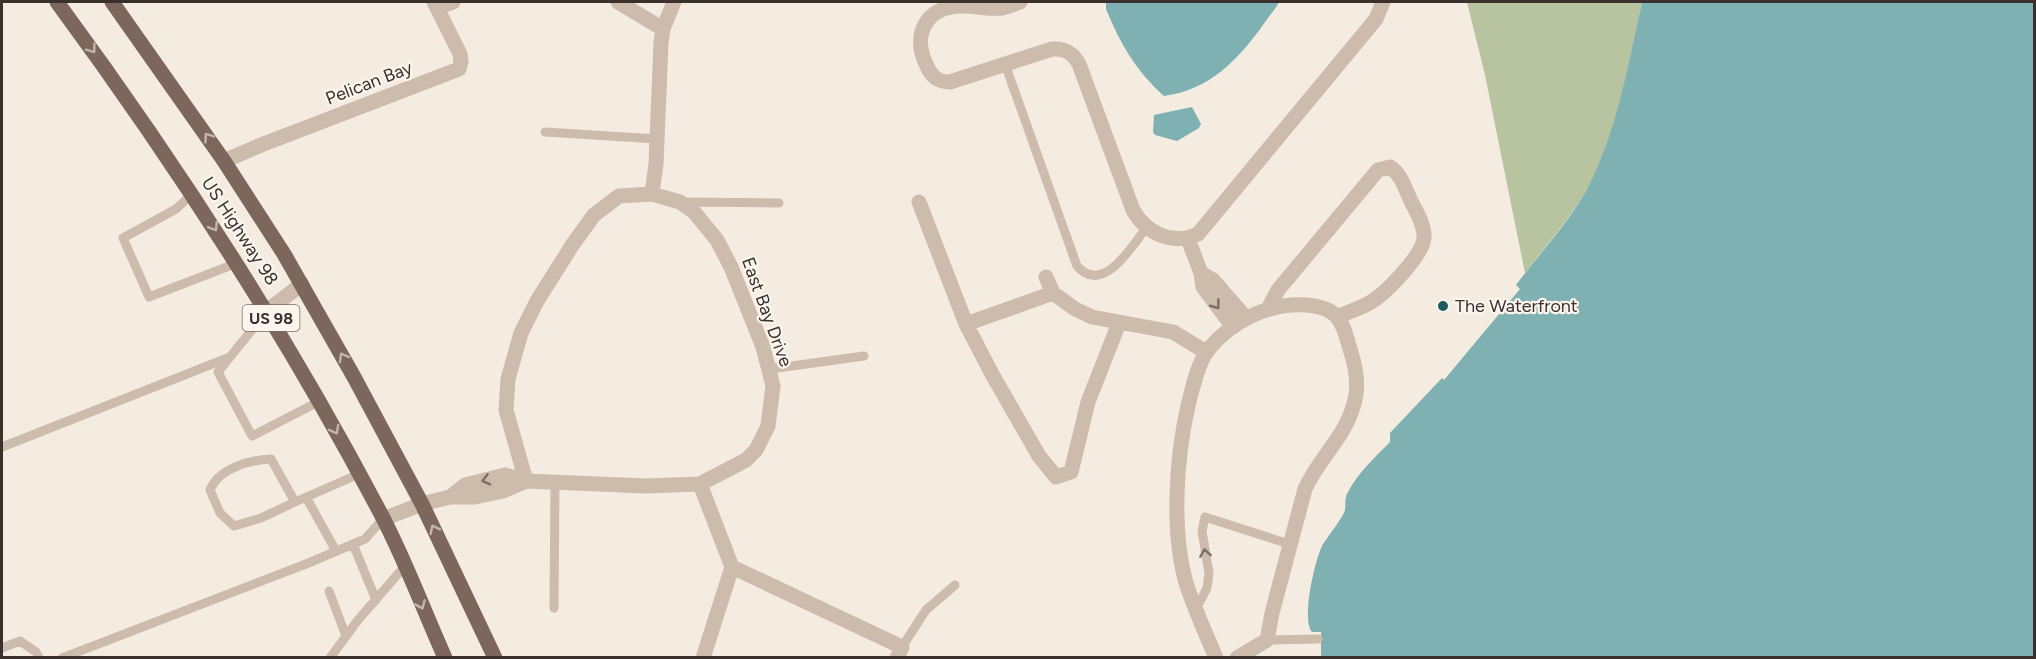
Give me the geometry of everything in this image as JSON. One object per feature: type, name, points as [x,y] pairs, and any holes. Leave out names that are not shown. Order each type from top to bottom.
[{"type":"main road","name":"US Highway 98","points":[[57,2],[193,194],[267,311],[320,401],[383,519],[445,657]]},
{"type":"main road","name":"US Highway 98","points":[[112,2],[224,161],[302,284],[422,504],[495,657]]},
{"type":"street","points":[[435,4],[453,2]]},
{"type":"street","points":[[618,2],[663,29]]},
{"type":"street","points":[[652,194],[663,29],[674,2]]},
{"type":"street","points":[[1020,2],[1001,8],[958,6],[947,8],[927,21],[920,32],[919,44],[923,59],[935,78],[941,82],[960,80],[1052,49],[1060,49],[1075,57],[1133,210],[1146,228],[1176,239],[1198,234],[1376,19],[1383,2]]},
{"type":"street","name":"Pelican Bay","points":[[224,161],[459,69],[460,54],[435,4]]},
{"type":"street","points":[[1268,309],[1278,290],[1377,170],[1390,168],[1397,172],[1401,179],[1422,226],[1424,236],[1422,247],[1382,295],[1372,302],[1337,317]]},
{"type":"street","name":"East Bay Drive","points":[[526,481],[506,410],[508,379],[521,333],[537,301],[594,215],[620,196],[652,194],[680,202],[694,212],[709,230],[732,267],[770,369],[773,386],[768,426],[756,450],[746,460],[700,484]]},
{"type":"street","points":[[920,202],[966,324],[1040,456],[1056,477],[1071,472],[1088,402],[1119,323]]},
{"type":"street","points":[[1188,238],[1201,273],[1203,287],[1239,323]]},
{"type":"street","points":[[1046,277],[1053,293],[1060,300],[1092,317],[1173,332],[1206,352]]},
{"type":"street","points":[[267,311],[302,284]]},
{"type":"street","points":[[966,324],[1053,293]]},
{"type":"street","points":[[1216,657],[1187,584],[1177,530],[1179,459],[1184,424],[1193,388],[1206,352],[1239,323],[1268,309],[1298,304],[1318,306],[1337,317],[1346,335],[1356,370],[1356,392],[1348,421],[1305,489],[1289,544],[1267,640],[1237,657]]},
{"type":"street","points":[[383,519],[422,504],[450,497],[465,485],[505,475],[526,481],[646,486],[700,484],[732,567],[703,657]]},
{"type":"street","points":[[732,567],[899,652]]},
{"type":"lane","points":[[1005,64],[1077,266],[1089,275],[1096,276],[1111,270],[1146,228]]},
{"type":"lane","points":[[544,132],[657,140]]},
{"type":"lane","points":[[193,194],[176,209],[123,238],[149,297],[237,263]]},
{"type":"lane","points":[[680,202],[779,203]]},
{"type":"lane","points":[[267,311],[218,372],[252,436],[320,401]]},
{"type":"lane","points":[[770,369],[864,356]]},
{"type":"lane","points":[[2,447],[230,357]]},
{"type":"lane","points":[[295,502],[271,459],[257,460],[231,470],[214,479],[210,490],[220,513],[234,526],[261,518],[359,474]]},
{"type":"lane","points":[[554,608],[555,481]]},
{"type":"lane","points":[[306,497],[336,551]]},
{"type":"lane","points":[[1196,609],[1207,588],[1209,573],[1202,531],[1205,517],[1289,544]]},
{"type":"lane","points":[[62,657],[365,539],[383,519]]},
{"type":"lane","points":[[352,544],[376,600]]},
{"type":"lane","points":[[330,657],[404,567]]},
{"type":"lane","points":[[899,652],[926,610],[954,585]]},
{"type":"lane","points":[[329,591],[346,636]]},
{"type":"lane","points":[[1267,640],[1318,639]]},
{"type":"lane","points":[[2,648],[20,641],[36,652],[39,657]]},
{"type":"green space","points":[[1467,2],[1642,2],[1615,121],[1598,166],[1574,210],[1525,273],[1485,75]]},
{"type":"water","points":[[1279,2],[1243,50],[1221,71],[1195,87],[1164,96],[1145,77],[1123,45],[1106,9],[1106,3]]},
{"type":"water","points":[[1642,2],[2034,2],[2034,657],[1321,658],[1321,632],[1312,632],[1309,625],[1310,590],[1319,553],[1344,513],[1348,492],[1362,472],[1390,442],[1390,433],[1442,378],[1444,380],[1520,289],[1516,285],[1582,198],[1608,141],[1627,72]]},
{"type":"water","points":[[1192,107],[1201,124],[1199,128],[1177,141],[1155,135],[1153,132],[1154,115]]},
{"type":"place","name":"The Waterfront","points":[[1443,306]]}]
